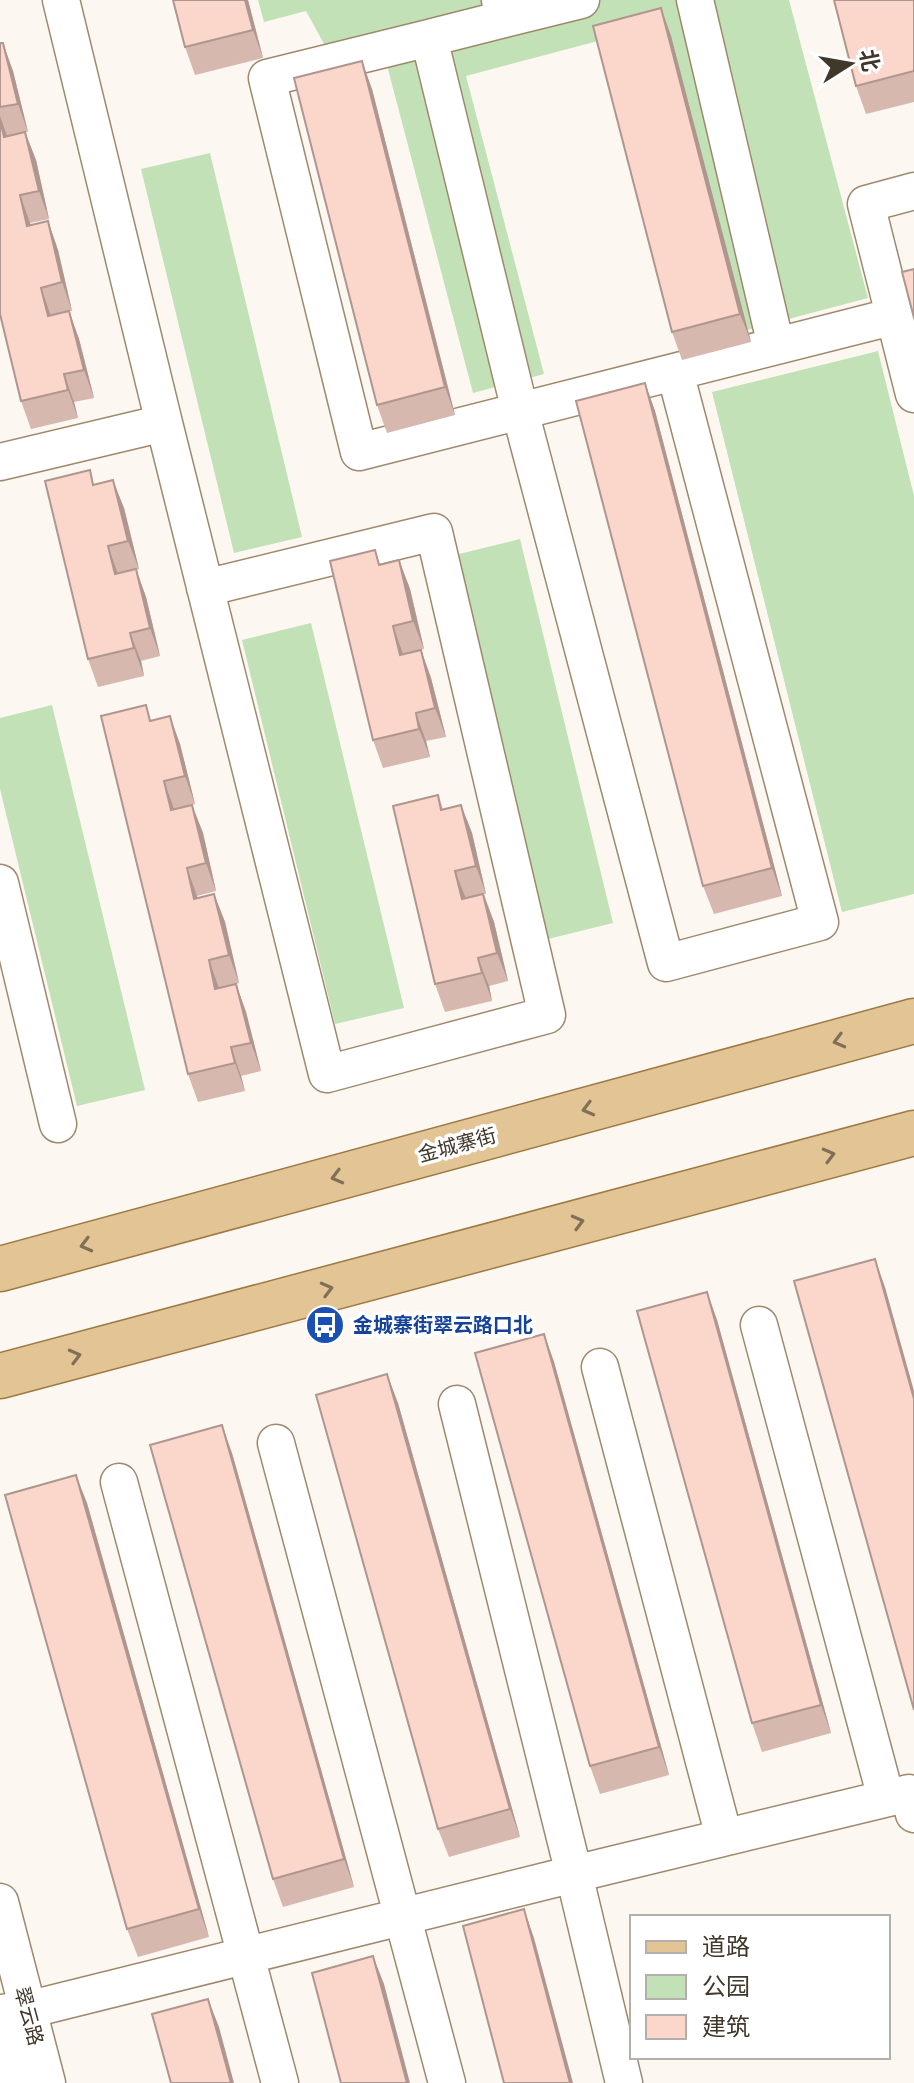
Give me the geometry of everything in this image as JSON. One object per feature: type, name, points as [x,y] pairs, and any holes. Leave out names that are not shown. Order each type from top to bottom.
[{"type":"main road","name":"金城寨街","points":[[0,1269],[914,1021]]},
{"type":"main road","points":[[0,1376],[914,1133]]},
{"type":"street","points":[[61,0],[164,423],[205,588],[327,1074],[547,1015],[434,532],[205,588]]},
{"type":"street","points":[[581,0],[502,10],[429,38],[267,78],[359,452],[895,316]]},
{"type":"street","points":[[695,0],[776,346]]},
{"type":"street","points":[[429,38],[520,411],[666,963],[820,922],[675,372]]},
{"type":"street","points":[[914,191],[866,204],[914,394]]},
{"type":"street","points":[[0,462],[164,423]]},
{"type":"street","points":[[0,883],[58,1124]]},
{"type":"street","points":[[9,2013],[724,1837],[900,1806],[759,1325]]},
{"type":"street","points":[[600,1367],[724,1837]]},
{"type":"street","points":[[457,1404],[624,2083]]},
{"type":"street","points":[[276,1443],[447,2083]]},
{"type":"street","points":[[119,1482],[280,2083]]},
{"type":"street","name":"翠云路","points":[[0,1902],[18,2083]]},
{"type":"street","name":"翠云路","points":[[9,2013],[47,2083]]},
{"type":"green space","points":[[258,0],[789,0],[868,298],[679,348],[598,41],[466,76],[544,374],[473,393],[383,50],[334,62],[306,11],[264,22]]},
{"type":"green space","points":[[210,153],[302,537],[234,553],[141,169]]},
{"type":"green space","points":[[878,351],[914,496],[914,894],[842,912],[712,392]]},
{"type":"green space","points":[[520,539],[613,923],[544,940],[451,556]]},
{"type":"green space","points":[[311,623],[404,1008],[335,1024],[242,640]]},
{"type":"green space","points":[[52,705],[145,1090],[77,1106],[0,789],[0,718]]},
{"type":"building","points":[[173,0],[245,0],[253,30],[185,47]]},
{"type":"building","points":[[834,0],[914,0],[914,71],[856,86]]},
{"type":"building","points":[[661,8],[740,314],[672,332],[593,26]]},
{"type":"building","points":[[0,43],[3,43],[18,104],[0,107]]},
{"type":"building","points":[[362,61],[445,387],[377,405],[294,78]]},
{"type":"building","points":[[0,120],[4,137],[25,132],[39,191],[20,195],[27,226],[48,221],[62,282],[41,288],[48,316],[69,311],[84,370],[64,374],[68,390],[21,401],[0,314]]},
{"type":"building","points":[[914,269],[914,318],[902,272]]},
{"type":"building","points":[[645,383],[772,868],[703,886],[576,401]]},
{"type":"building","points":[[90,470],[93,485],[113,480],[128,541],[108,546],[115,574],[136,569],[150,628],[130,633],[134,648],[88,659],[45,481]]},
{"type":"building","points":[[375,550],[379,565],[399,560],[413,621],[393,626],[400,655],[421,650],[435,708],[416,713],[419,729],[373,740],[330,561]]},
{"type":"building","points":[[146,705],[150,721],[170,716],[185,776],[164,781],[171,810],[192,805],[206,863],[187,868],[194,899],[214,894],[229,955],[209,960],[215,989],[236,984],[251,1043],[231,1047],[235,1063],[188,1074],[101,716]]},
{"type":"building","points":[[438,795],[441,810],[461,805],[476,866],[455,871],[462,899],[483,894],[497,953],[478,958],[482,973],[435,984],[393,806]]},
{"type":"building","points":[[875,1259],[914,1399],[914,1710],[794,1281]]},
{"type":"building","points":[[707,1292],[821,1705],[752,1723],[637,1311]]},
{"type":"building","points":[[544,1334],[659,1747],[590,1766],[475,1353]]},
{"type":"building","points":[[387,1374],[510,1809],[438,1829],[316,1395]]},
{"type":"building","points":[[222,1425],[344,1859],[273,1879],[150,1445]]},
{"type":"building","points":[[76,1475],[199,1909],[127,1929],[5,1495]]},
{"type":"building","points":[[524,1909],[570,2083],[504,2083],[463,1926]]},
{"type":"building","points":[[373,1956],[407,2083],[341,2083],[312,1973]]},
{"type":"building","points":[[208,1999],[231,2083],[171,2083],[152,2014]]},
{"type":"place","name":"金城寨街翠云路口北","points":[[325,1325]]}]
